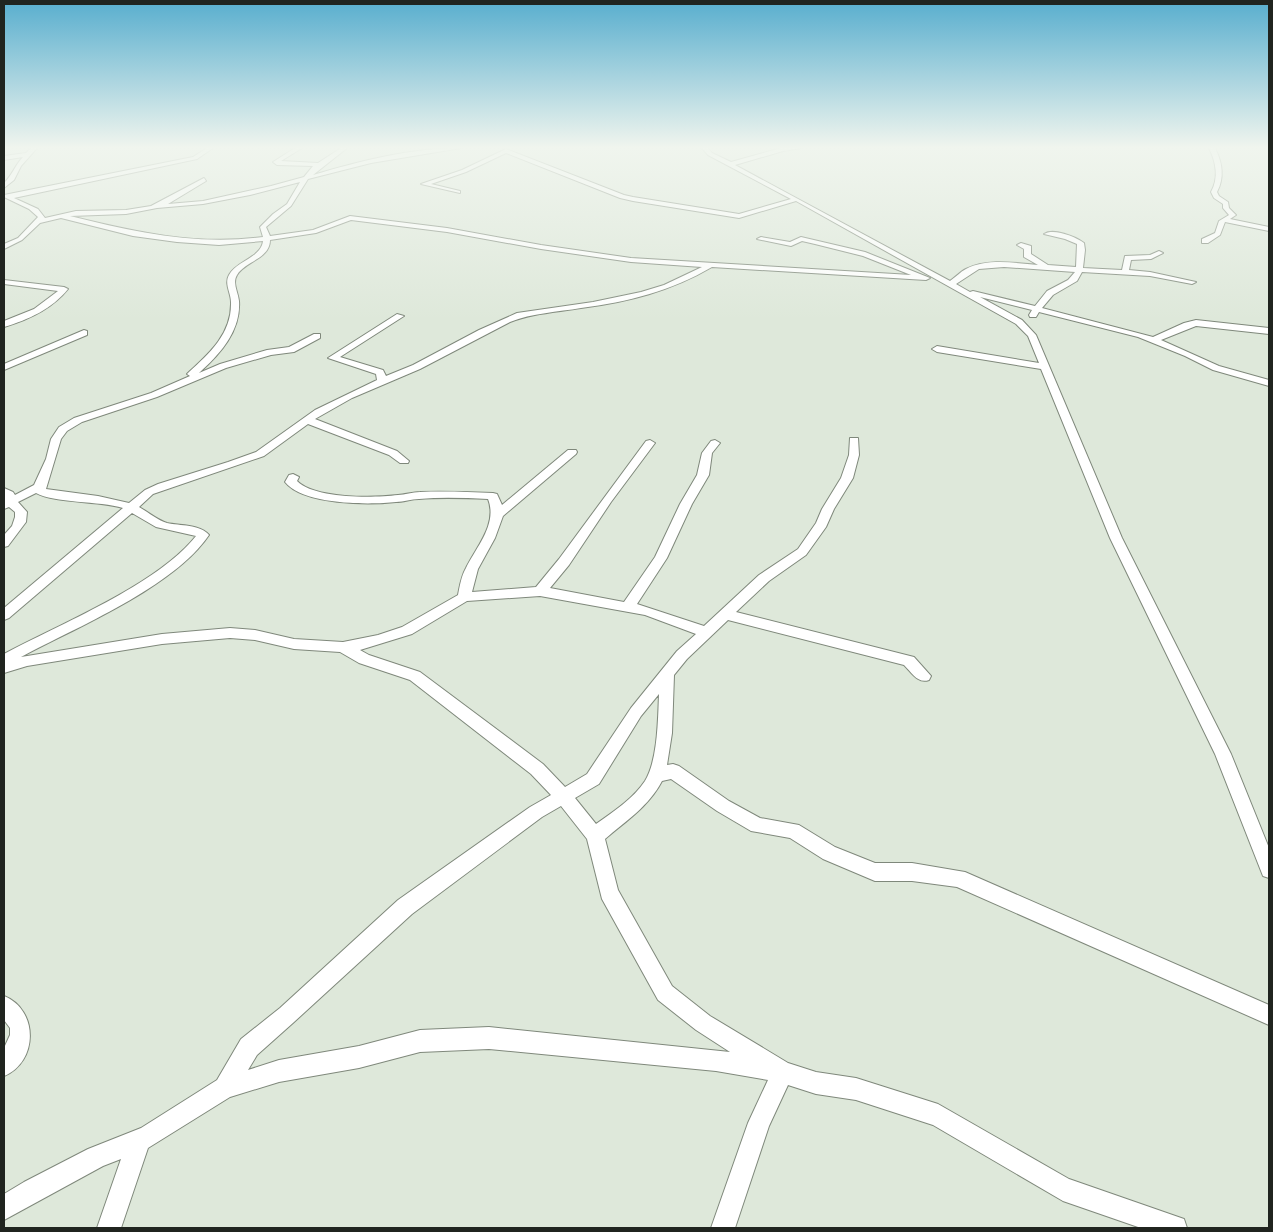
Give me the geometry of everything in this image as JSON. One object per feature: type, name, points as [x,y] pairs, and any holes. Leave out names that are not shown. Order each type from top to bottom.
[{"type":"street","points":[[4,247],[20,238],[42,217],[40,213],[25,205]]},
{"type":"street","points":[[39,221],[82,213],[120,212],[155,206],[189,205]]},
{"type":"street","points":[[180,384],[210,358],[228,338],[236,298],[231,283],[232,275],[241,266],[259,255],[267,238],[263,227],[288,205]]},
{"type":"street","points":[[674,205],[739,216],[775,205]]},
{"type":"street","points":[[809,205],[1019,322],[1032,335],[1043,366],[1116,538],[1223,754],[1269,870]]},
{"type":"street","points":[[1205,241],[1218,234],[1224,220],[1233,215],[1226,205]]},
{"type":"street","points":[[62,216],[133,234],[177,240],[227,243],[314,232],[341,220],[353,218],[447,230],[526,245],[618,259],[926,278],[945,282],[956,282],[966,272],[986,265],[1080,269],[1171,277],[1192,282]]},
{"type":"street","points":[[1224,220],[1269,228]]},
{"type":"street","points":[[1019,322],[1035,312],[1049,294],[1076,279],[1080,269],[1082,251],[1080,243],[1067,237],[1047,234]]},
{"type":"street","points":[[761,239],[791,244],[801,239],[815,242],[865,254],[926,278]]},
{"type":"street","points":[[1021,245],[1028,248],[1027,255],[1037,263],[1050,268]]},
{"type":"street","points":[[1125,273],[1128,258],[1151,257],[1159,253]]},
{"type":"street","points":[[4,615],[149,492],[164,485],[240,462],[261,453],[329,407],[422,364],[504,321],[520,315],[646,292],[687,278],[710,265]]},
{"type":"street","points":[[4,282],[64,289],[29,315],[4,324]]},
{"type":"street","points":[[964,292],[1021,304],[1035,312],[1128,331],[1155,340],[1216,368],[1269,384]]},
{"type":"street","points":[[382,381],[380,372],[333,358],[400,316]]},
{"type":"street","points":[[1155,340],[1187,325],[1196,323],[1269,330]]},
{"type":"street","points":[[4,367],[84,332]]},
{"type":"street","points":[[7,504],[39,487],[51,458],[56,439],[69,425],[78,420],[258,355],[291,350],[316,336]]},
{"type":"street","points":[[937,349],[1043,366]]},
{"type":"street","points":[[308,420],[383,448],[404,461]]},
{"type":"street","points":[[225,1088],[249,1047],[287,1015],[405,907],[536,812],[593,779],[636,712],[667,674],[724,614],[764,578],[802,552],[809,543],[822,524],[828,509],[846,478],[854,455],[854,440]]},
{"type":"street","points":[[540,590],[564,562],[650,443]]},
{"type":"street","points":[[628,607],[661,558],[686,504],[703,475],[706,453],[714,443]]},
{"type":"street","points":[[497,516],[526,494],[572,452]]},
{"type":"street","points":[[293,477],[291,482],[293,486],[301,491],[317,495],[394,500],[418,495],[493,496],[497,502],[497,516],[485,548],[468,576],[464,597]]},
{"type":"street","points":[[4,660],[126,595],[161,574],[198,544],[203,535],[193,530],[153,522],[131,507],[109,500],[47,494],[41,491],[39,487]]},
{"type":"street","points":[[4,491],[9,494],[7,504]]},
{"type":"street","points":[[4,543],[20,523],[22,515],[18,506],[7,504]]},
{"type":"street","points":[[4,668],[37,659],[162,639],[207,634],[255,635],[294,644],[343,647],[375,642],[413,629],[464,597],[540,590],[647,611],[706,632]]},
{"type":"street","points":[[724,614],[909,661],[924,676]]},
{"type":"street","points":[[343,647],[364,659],[415,676],[537,769],[564,796],[595,836],[609,893],[665,994],[704,1023],[783,1072]]},
{"type":"street","points":[[595,836],[641,798],[657,775],[667,698],[667,674]]},
{"type":"street","points":[[657,775],[673,771],[722,806],[758,825],[793,831],[829,853],[875,872],[912,872],[958,878],[1269,1016]]},
{"type":"street","points":[[4,1006],[12,1013],[21,1028],[21,1038],[12,1056],[4,1065]]},
{"type":"street","points":[[4,1208],[96,1157],[148,1137],[225,1088],[279,1071],[359,1057],[420,1041],[490,1038],[716,1060],[783,1072],[816,1083],[856,1089],[938,1115],[1063,1189],[1175,1228]]},
{"type":"street","points":[[723,1228],[760,1123],[783,1072]]},
{"type":"street","points":[[109,1228],[140,1139]]}]
